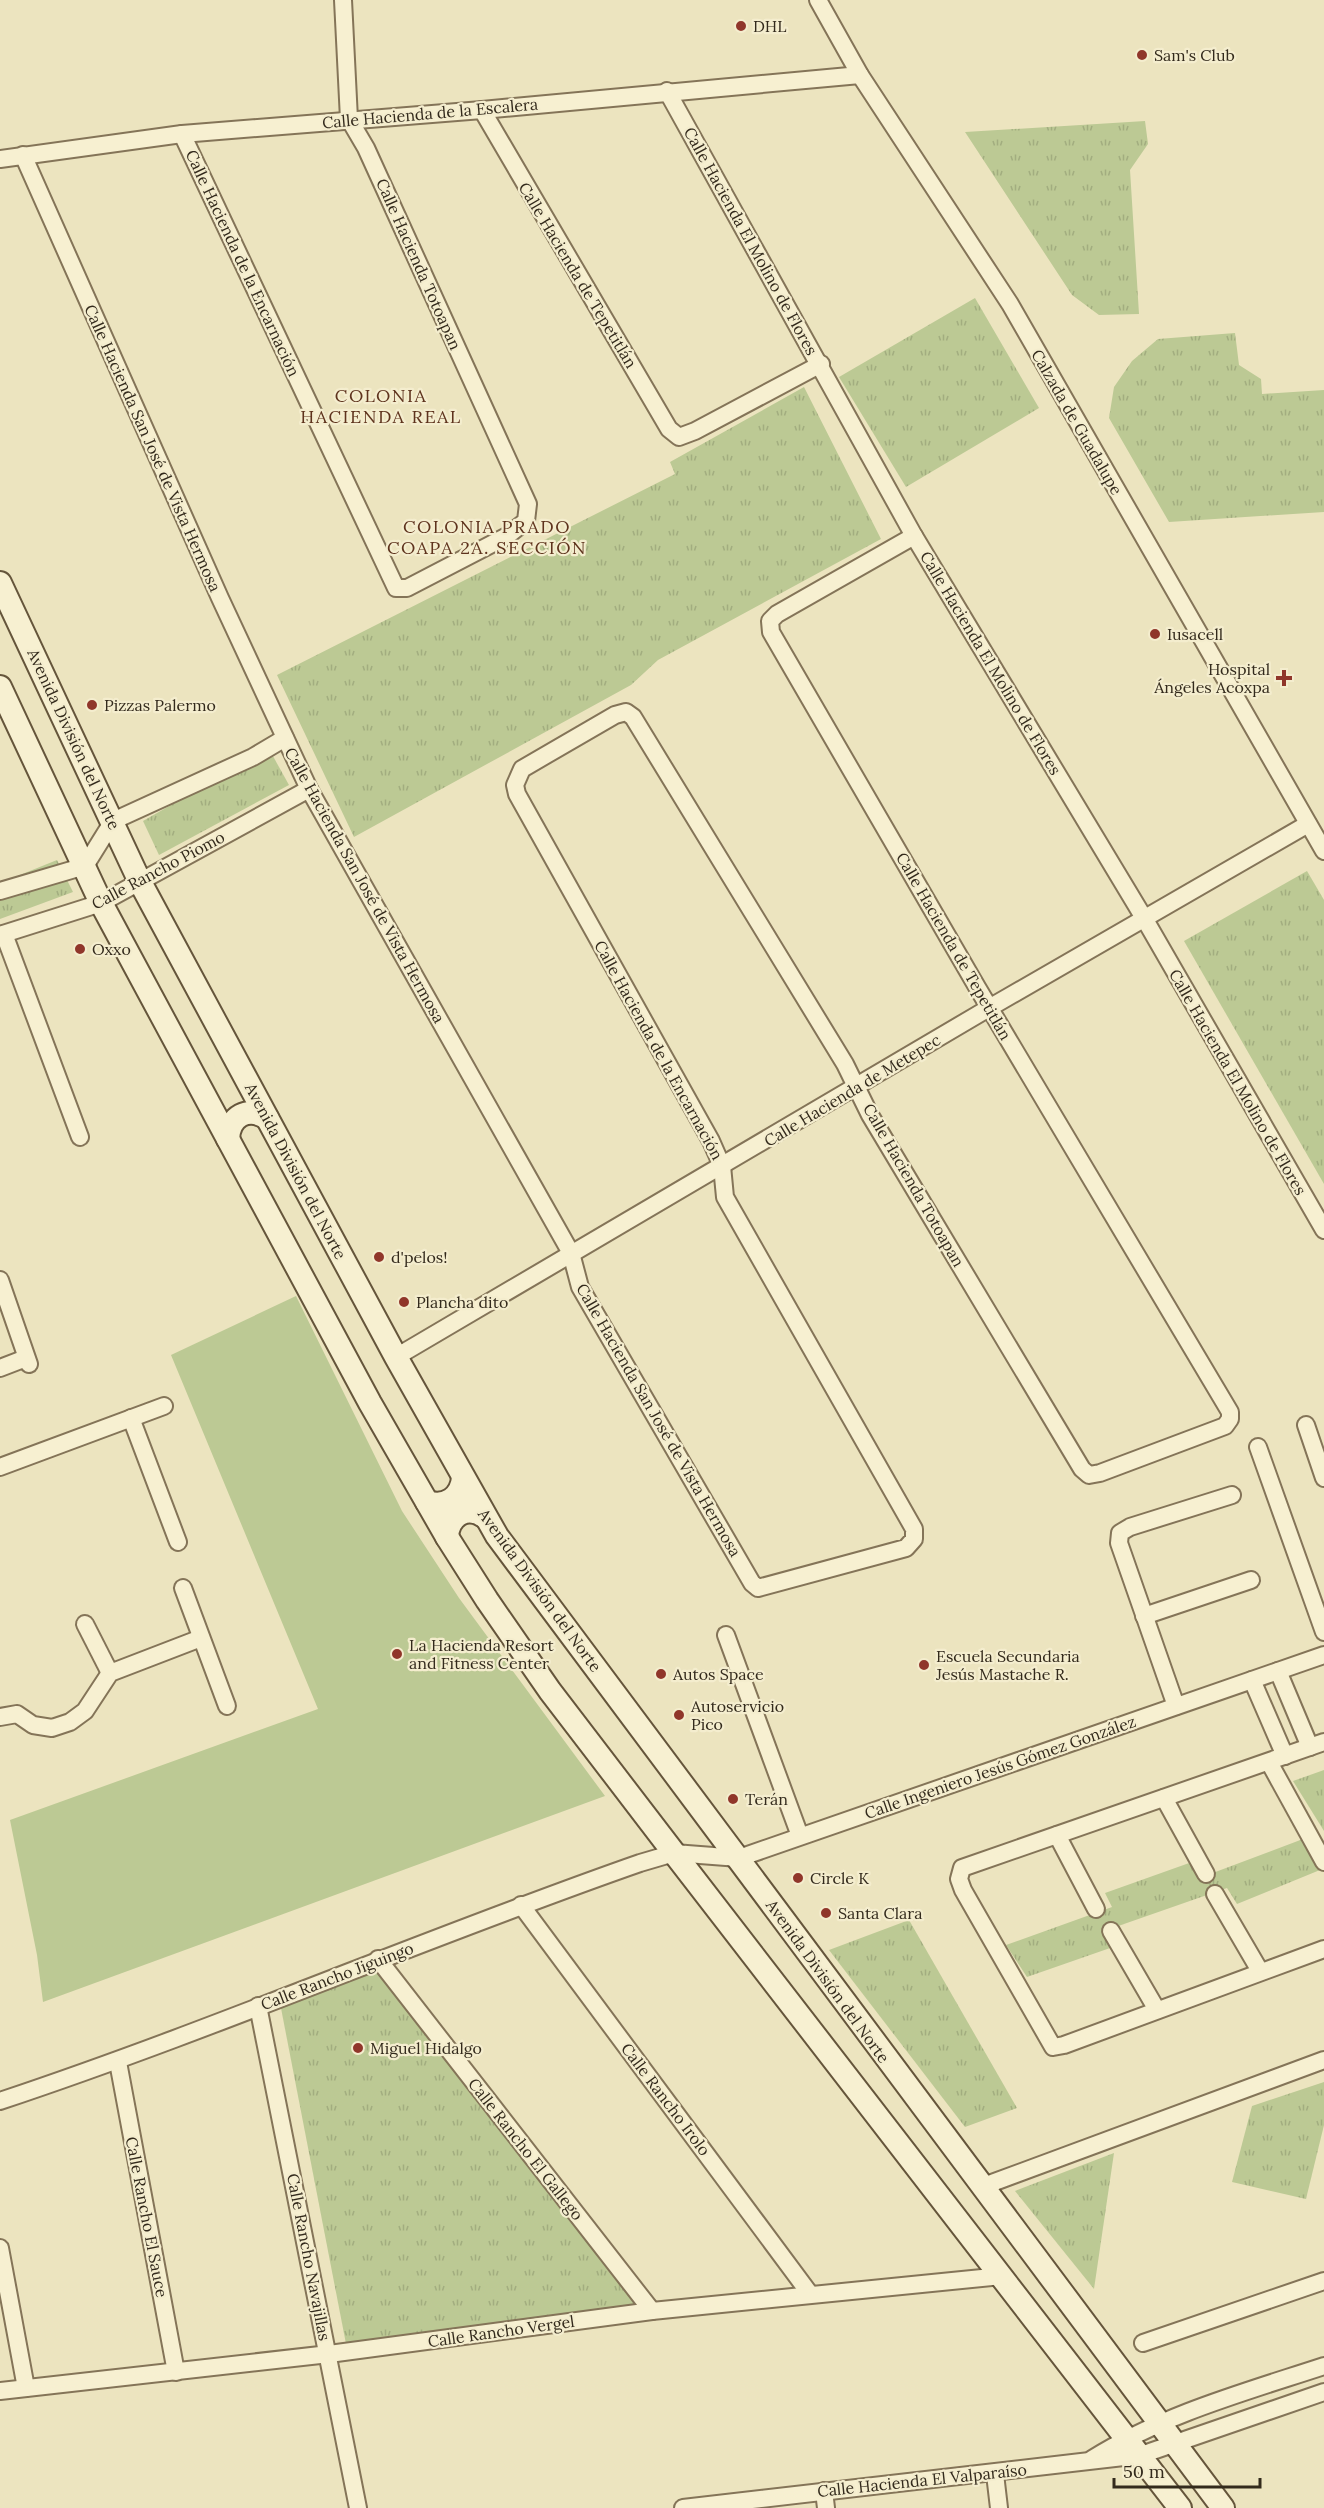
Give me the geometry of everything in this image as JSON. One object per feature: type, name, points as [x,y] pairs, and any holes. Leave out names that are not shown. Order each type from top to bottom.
[{"type":"main road","name":"Avenida División del Norte","points":[[0,583],[140,882],[396,1357],[486,1517],[534,1589],[739,1858],[793,1935],[1223,2508]]},
{"type":"main road","points":[[0,687],[101,903],[370,1403],[447,1537],[487,1600],[550,1690],[674,1853],[1180,2508]]},
{"type":"main road","points":[[208,1101],[215,1105],[232,1104],[243,1094],[247,1080]]},
{"type":"main road","points":[[228,1139],[230,1125],[240,1115],[254,1112],[267,1118]]},
{"type":"main road","points":[[427,1502],[441,1504],[454,1498],[462,1486],[463,1478]]},
{"type":"main road","points":[[447,1537],[449,1523],[459,1514],[473,1511],[486,1517]]},
{"type":"street","name":"Calle Hacienda Totoapan","points":[[343,0],[349,119],[366,148],[528,504],[526,521],[507,536],[407,588],[396,588]]},
{"type":"street","name":"Calzada de Guadalupe","points":[[818,0],[860,75],[1010,304],[1324,851]]},
{"type":"street","name":"Calle Hacienda de la Escalera","points":[[0,159],[23,154],[182,134],[482,110],[860,75]]},
{"type":"street","name":"Calle Hacienda El Molino de Flores","points":[[667,92],[821,364],[914,536],[1144,918],[1324,1230]]},
{"type":"street","name":"Calle Hacienda de Tepetitlán","points":[[482,110],[669,429],[679,437],[695,431],[821,364]]},
{"type":"street","name":"Calle Hacienda de la Encarnación","points":[[182,134],[396,588]]},
{"type":"street","name":"Calle Hacienda San José de Vista Hermosa","points":[[23,154],[210,576],[309,789],[571,1253],[580,1287],[752,1583],[758,1588]]},
{"type":"street","name":"Calle Hacienda de Tepetitlán","points":[[914,536],[777,614],[770,621],[771,632],[989,1008],[1230,1412],[1230,1419],[1225,1425],[1215,1430],[1100,1473],[1089,1475],[1082,1469]]},
{"type":"street","name":"Calle Hacienda de la Encarnación","points":[[633,717],[626,712],[615,715],[522,769],[514,785],[517,794],[711,1141],[722,1167],[725,1197],[914,1528],[914,1539],[906,1548],[758,1588]]},
{"type":"street","name":"Calle Hacienda Totoapan","points":[[633,717],[857,1087],[870,1115],[1082,1469]]},
{"type":"street","points":[[0,891],[85,866],[113,821],[253,757],[285,738]]},
{"type":"street","name":"Calle Rancho Piomo","points":[[2,934],[101,903],[309,789]]},
{"type":"street","name":"Calle Hacienda de Metepec","points":[[396,1357],[989,1008],[1308,824]]},
{"type":"street","points":[[2,934],[80,1137]]},
{"type":"street","points":[[0,1280],[4,1302],[27,1361],[0,1368]]},
{"type":"street","points":[[0,1467],[164,1406]]},
{"type":"street","points":[[131,1418],[178,1542]]},
{"type":"street","points":[[1306,1425],[1324,1478]]},
{"type":"street","points":[[1257,1447],[1324,1632]]},
{"type":"street","points":[[1176,1706],[1119,1543],[1120,1533],[1130,1527],[1232,1495]]},
{"type":"street","points":[[1144,1616],[1251,1580]]},
{"type":"street","points":[[183,1588],[227,1706]]},
{"type":"street","points":[[85,1624],[110,1673]]},
{"type":"street","points":[[726,1635],[800,1836]]},
{"type":"street","points":[[0,1717],[17,1714],[33,1725],[52,1728],[70,1722],[86,1711],[110,1673],[201,1638]]},
{"type":"street","name":"Calle Ingeniero Jesús Gómez González","points":[[674,1853],[739,1858],[1324,1655]]},
{"type":"street","points":[[1278,1671],[1317,1745],[962,1868],[959,1879],[963,1890],[1053,2047],[1064,2045],[1324,1949]]},
{"type":"street","points":[[1252,1680],[1285,1756]]},
{"type":"street","points":[[1269,1762],[1324,1862]]},
{"type":"street","points":[[1164,1798],[1206,1874]]},
{"type":"street","points":[[1057,1835],[1096,1909]]},
{"type":"street","name":"Calle Rancho Jiguingo","points":[[0,2101],[118,2062],[521,1905],[674,1853]]},
{"type":"street","points":[[1215,1894],[1260,1971]]},
{"type":"street","name":"Calle Rancho Irolo","points":[[521,1905],[810,2294]]},
{"type":"street","points":[[1111,1931],[1157,2010]]},
{"type":"street","name":"Calle Rancho El Gallego","points":[[378,1959],[652,2311]]},
{"type":"street","name":"Calle Rancho Navajillas","points":[[258,2006],[358,2508]]},
{"type":"street","points":[[981,2187],[1324,2060]]},
{"type":"street","name":"Calle Rancho El Sauce","points":[[118,2062],[176,2372]]},
{"type":"street","points":[[0,2248],[26,2388]]},
{"type":"street","name":"Calle Rancho Vergel","points":[[0,2391],[329,2354],[652,2311],[1002,2276]]},
{"type":"street","points":[[1143,2343],[1324,2281]]},
{"type":"street","name":"Calle Hacienda El Valparaíso","points":[[1089,2461],[1126,2438],[1187,2411],[1324,2366]]},
{"type":"street","name":"Calle Hacienda El Valparaíso","points":[[683,2508],[995,2474],[1141,2455],[1322,2396]]},
{"type":"street","points":[[995,2474],[999,2508]]},
{"type":"street","points":[[824,2491],[826,2508]]},
{"type":"green space","points":[[1145,121],[1148,144],[1130,170],[1139,314],[1099,315],[1072,295],[965,132]]},
{"type":"green space","points":[[975,298],[1039,408],[906,487],[839,377]]},
{"type":"green space","points":[[1235,333],[1239,365],[1261,379],[1262,394],[1324,390],[1324,512],[1169,522],[1109,418],[1114,387],[1132,361],[1158,339]]},
{"type":"green space","points":[[804,387],[881,539],[658,660],[631,685],[354,837],[277,675],[675,474],[670,462]]},
{"type":"green space","points":[[269,749],[289,785],[159,855],[143,821]]},
{"type":"green space","points":[[57,860],[73,892],[0,919],[0,883]]},
{"type":"green space","points":[[1307,871],[1324,900],[1324,1184],[1184,941]]},
{"type":"green space","name":"La Hacienda Resort and Fitness Center","points":[[296,1296],[402,1511],[459,1598],[605,1796],[43,2002],[37,1955],[10,1820],[318,1709],[171,1355]]},
{"type":"green space","points":[[1324,1770],[1324,1831],[1293,1781]]},
{"type":"green space","points":[[1303,1839],[1320,1870],[1237,1904],[1227,1888],[1104,1931],[1113,1947],[1027,1977],[1006,1945],[1112,1907],[1105,1893],[1192,1862],[1202,1877]]},
{"type":"green space","points":[[909,1920],[1017,2108],[965,2127],[829,1950]]},
{"type":"green space","points":[[377,1972],[639,2304],[347,2349],[280,2003]]},
{"type":"green space","points":[[1324,2082],[1324,2125],[1306,2199],[1232,2182],[1252,2106]]},
{"type":"green space","points":[[1114,2153],[1094,2289],[1015,2191]]},
{"type":"place","name":"DHL","points":[[741,26]]},
{"type":"place","name":"Sam's Club","points":[[1142,55]]},
{"type":"place","name":"Iusacell","points":[[1155,634]]},
{"type":"place","name":"Hospital Ángeles Acoxpa","points":[[1284,678]]},
{"type":"place","name":"Pizzas Palermo","points":[[92,705]]},
{"type":"place","name":"Oxxo","points":[[80,949]]},
{"type":"place","name":"d'pelos!","points":[[379,1257]]},
{"type":"place","name":"Plancha dito","points":[[404,1302]]},
{"type":"place","name":"La Hacienda Resort and Fitness Center","points":[[397,1654]]},
{"type":"place","name":"Escuela Secundaria Jesús Mastache R.","points":[[924,1665]]},
{"type":"place","name":"Autos Space","points":[[661,1674]]},
{"type":"place","name":"Autoservicio Pico","points":[[679,1715]]},
{"type":"place","name":"Terán","points":[[733,1799]]},
{"type":"place","name":"Circle K","points":[[798,1878]]},
{"type":"place","name":"Santa Clara","points":[[826,1913]]},
{"type":"place","name":"Miguel Hidalgo","points":[[358,2048]]},
{"type":"district","name":"COLONIA HACIENDA REAL","points":[[381,405]]},
{"type":"district","name":"COLONIA PRADO COAPA 2A. SECCIÓN","points":[[487,536]]}]
